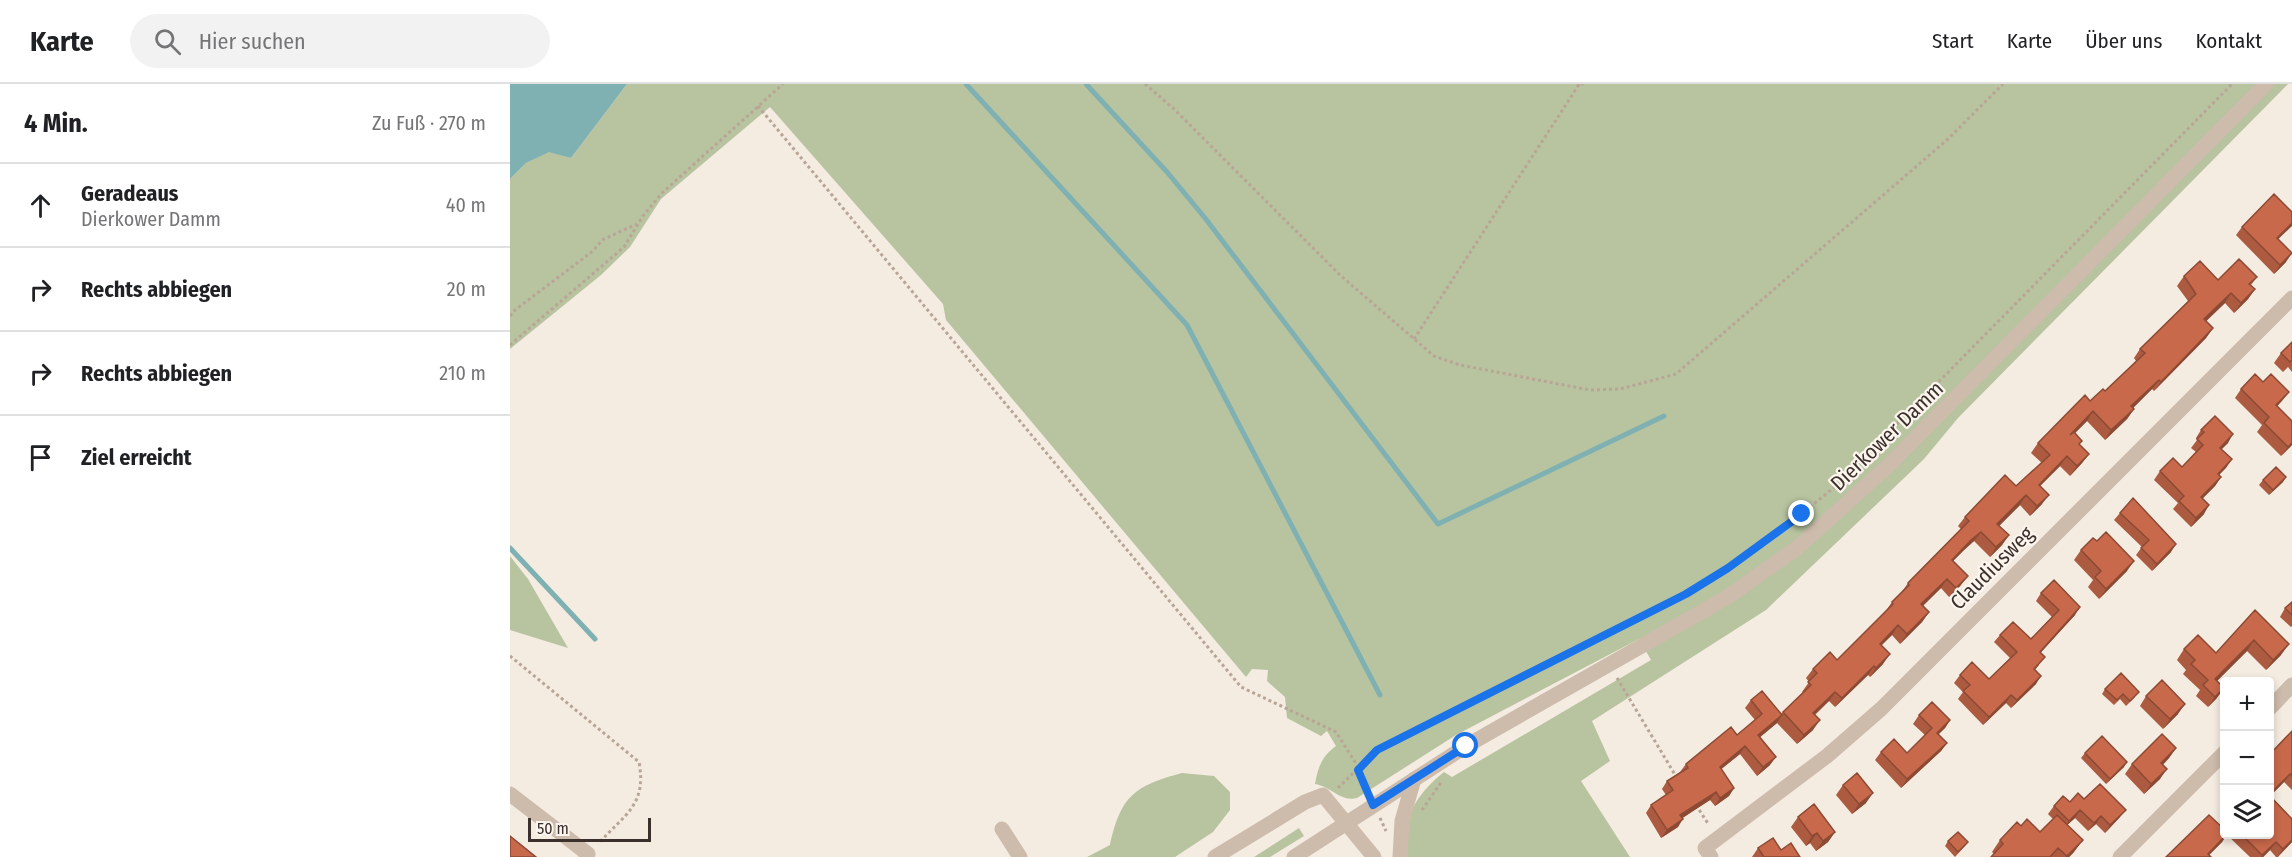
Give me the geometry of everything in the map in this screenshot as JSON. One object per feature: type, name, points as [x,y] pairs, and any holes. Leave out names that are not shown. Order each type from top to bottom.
[{"type":"street","name":"Dierkower Damm","points":[[1294,857],[1476,740],[1726,598],[1827,524],[1888,466],[2266,84]]},
{"type":"street","name":"Claudiusweg","points":[[1708,853],[1719,839],[1827,756],[1881,709],[2292,298]]},
{"type":"street","points":[[2274,704],[2292,685]]},
{"type":"street","points":[[2120,857],[2220,757]]},
{"type":"street","points":[[1400,857],[1402,821],[1414,779]]},
{"type":"street","points":[[510,794],[587,855]]},
{"type":"street","points":[[1215,857],[1315,797],[1323,795],[1344,824],[1374,857]]},
{"type":"street","points":[[1002,829],[1020,857]]},
{"type":"path","points":[[510,345],[624,247],[662,193],[783,84]]},
{"type":"path","points":[[1145,84],[1174,109],[1341,276],[1434,356],[1460,365],[1572,387],[1620,389],[1676,374],[1948,139],[2003,84]]},
{"type":"path","points":[[1358,770],[1377,750],[1686,594],[1770,539],[1836,486],[2232,84]]},
{"type":"path","points":[[1414,339],[1579,85]]},
{"type":"path","points":[[758,106],[1241,687],[1336,732],[1358,770],[1373,805]]},
{"type":"path","points":[[510,316],[593,251],[602,240],[639,224]]},
{"type":"path","points":[[510,656],[639,762],[643,782],[640,798],[587,855]]},
{"type":"path","points":[[1616,677],[1682,784]]},
{"type":"path","points":[[1694,802],[1719,839]]},
{"type":"green space","points":[[627,84],[2288,84],[1958,418],[1924,459],[1766,610],[1592,721],[1610,761],[1581,781],[1630,857],[1405,857],[1405,831],[1412,809],[1434,780],[1444,772],[1452,777],[1651,660],[1639,639],[1456,735],[1357,798],[1346,798],[1315,784],[1321,762],[1336,746],[1327,731],[1321,736],[1287,718],[1285,697],[1267,681],[1268,670],[1252,669],[1246,677],[946,320],[943,304],[770,107],[661,199],[630,247],[601,275],[510,349],[510,179],[526,163],[549,151],[571,158]]},
{"type":"green space","points":[[510,556],[528,579],[568,648],[510,630]]},
{"type":"green space","points":[[1182,773],[1214,776],[1230,792],[1230,810],[1213,832],[1175,857],[1087,857],[1110,845],[1119,815],[1132,796],[1152,783]]},
{"type":"green space","points":[[1299,828],[1304,836],[1270,857],[1254,857]]},
{"type":"water","points":[[510,84],[627,84],[571,158],[549,152],[526,163],[510,179]]},
{"type":"building","points":[[2274,194],[2292,212],[2292,223],[2277,238],[2292,253],[2280,265],[2242,227]]},
{"type":"building","points":[[2239,259],[2257,277],[2249,284],[2255,289],[2241,303],[2231,293],[2204,319],[2213,328],[2161,382],[2159,380],[2131,406],[2134,409],[2111,430],[2093,411],[2070,435],[2074,432],[2082,441],[2079,444],[2089,454],[2077,466],[2067,456],[2039,485],[2049,495],[2037,506],[2026,495],[1997,524],[2009,535],[1996,547],[1981,532],[1971,540],[1952,560],[1968,576],[1956,588],[1947,579],[1921,604],[1929,612],[1907,634],[1898,625],[1880,644],[1890,654],[1876,668],[1874,666],[1842,698],[1835,692],[1813,713],[1820,720],[1804,735],[1783,712],[1811,685],[1808,682],[1817,673],[1813,669],[1830,652],[1837,660],[1893,604],[1892,602],[1909,585],[1908,583],[1969,521],[1965,517],[2005,475],[2016,486],[2050,455],[2038,443],[2085,395],[2090,401],[2103,389],[2105,391],[2145,353],[2140,349],[2196,294],[2184,276],[2200,261],[2218,280]]},
{"type":"building","points":[[2292,342],[2292,360],[2290,362],[2281,353]]},
{"type":"building","points":[[2255,374],[2263,382],[2271,374],[2289,392],[2276,405],[2292,421],[2292,443],[2288,447],[2264,423],[2269,417],[2241,389]]},
{"type":"building","points":[[2215,416],[2233,434],[2220,448],[2232,459],[2218,474],[2221,477],[2201,497],[2209,505],[2196,518],[2179,501],[2184,496],[2160,471],[2173,458],[2182,467],[2203,445],[2197,439],[2204,432],[2201,430]]},
{"type":"building","points":[[2276,467],[2286,477],[2273,490],[2263,480]]},
{"type":"building","points":[[2133,498],[2176,544],[2157,564],[2141,548],[2149,540],[2120,513]]},
{"type":"building","points":[[2106,532],[2134,561],[2106,589],[2095,577],[2101,571],[2081,550],[2093,538],[2097,541]]},
{"type":"building","points":[[2054,580],[2080,607],[2040,652],[2045,657],[2034,669],[2041,676],[2017,700],[2011,695],[1989,717],[1963,691],[1970,685],[1960,675],[1972,662],[1989,679],[2017,652],[2000,635],[2013,622],[2031,639],[2059,610],[2041,593]]},
{"type":"building","points":[[2292,602],[2292,615],[2285,608]]},
{"type":"building","points":[[2255,610],[2289,644],[2273,660],[2254,640],[2215,679],[2220,684],[2220,692],[2215,697],[2203,685],[2208,680],[2191,664],[2195,660],[2184,649],[2198,635],[2216,653]]},
{"type":"building","points":[[2121,673],[2139,692],[2130,701],[2123,694],[2117,700],[2105,689]]},
{"type":"building","points":[[2162,680],[2185,704],[2170,719],[2146,696]]},
{"type":"building","points":[[1762,691],[1782,715],[1758,735],[1776,757],[1763,767],[1745,746],[1720,767],[1734,788],[1720,798],[1716,792],[1680,815],[1683,819],[1667,830],[1651,805],[1673,790],[1667,781],[1688,768],[1686,764],[1731,727],[1737,735],[1762,714],[1751,700]]},
{"type":"building","points":[[1932,702],[1950,720],[1937,733],[1947,743],[1907,779],[1881,752],[1894,739],[1907,753],[1932,728],[1919,715]]},
{"type":"building","points":[[2292,731],[2292,776],[2290,774],[2274,790],[2274,785],[2274,750]]},
{"type":"building","points":[[2162,734],[2176,748],[2161,763],[2167,769],[2151,784],[2132,764]]},
{"type":"building","points":[[2102,736],[2127,762],[2110,779],[2085,753]]},
{"type":"building","points":[[1857,773],[1873,793],[1859,804],[1843,785]]},
{"type":"building","points":[[2100,784],[2126,810],[2110,825],[2101,816],[2094,823],[2080,810],[2069,821],[2054,806],[2063,796],[2070,802],[2078,793],[2084,799]]},
{"type":"building","points":[[2274,800],[2292,819],[2292,840],[2283,849],[2276,842],[2262,855],[2246,839],[2274,839]]},
{"type":"building","points":[[1814,804],[1835,832],[1823,841],[1817,833],[1812,836],[1798,817]]},
{"type":"building","points":[[2057,815],[2083,840],[2067,856],[2058,848],[2050,857],[1991,857],[2003,844],[2000,840],[2017,822],[2021,826],[2027,819],[2040,832]]},
{"type":"building","points":[[2209,815],[2220,825],[2220,839],[2222,839],[2208,854],[2211,857],[2166,857]]},
{"type":"building","points":[[1958,832],[1968,842],[1958,852],[1948,841]]},
{"type":"building","points":[[510,836],[536,857],[510,857]]},
{"type":"building","points":[[1773,838],[1781,850],[1791,843],[1800,857],[1764,857],[1758,848]]},
{"type":"waterway","points":[[966,84],[1187,325],[1380,695]]},
{"type":"waterway","points":[[1086,84],[1167,172],[1205,218],[1438,524],[1664,416]]},
{"type":"waterway","points":[[510,548],[595,639]]},
{"type":"route","points":[[1466,746],[1373,805],[1358,770],[1377,750],[1686,594],[1728,568],[1802,514]]}]
